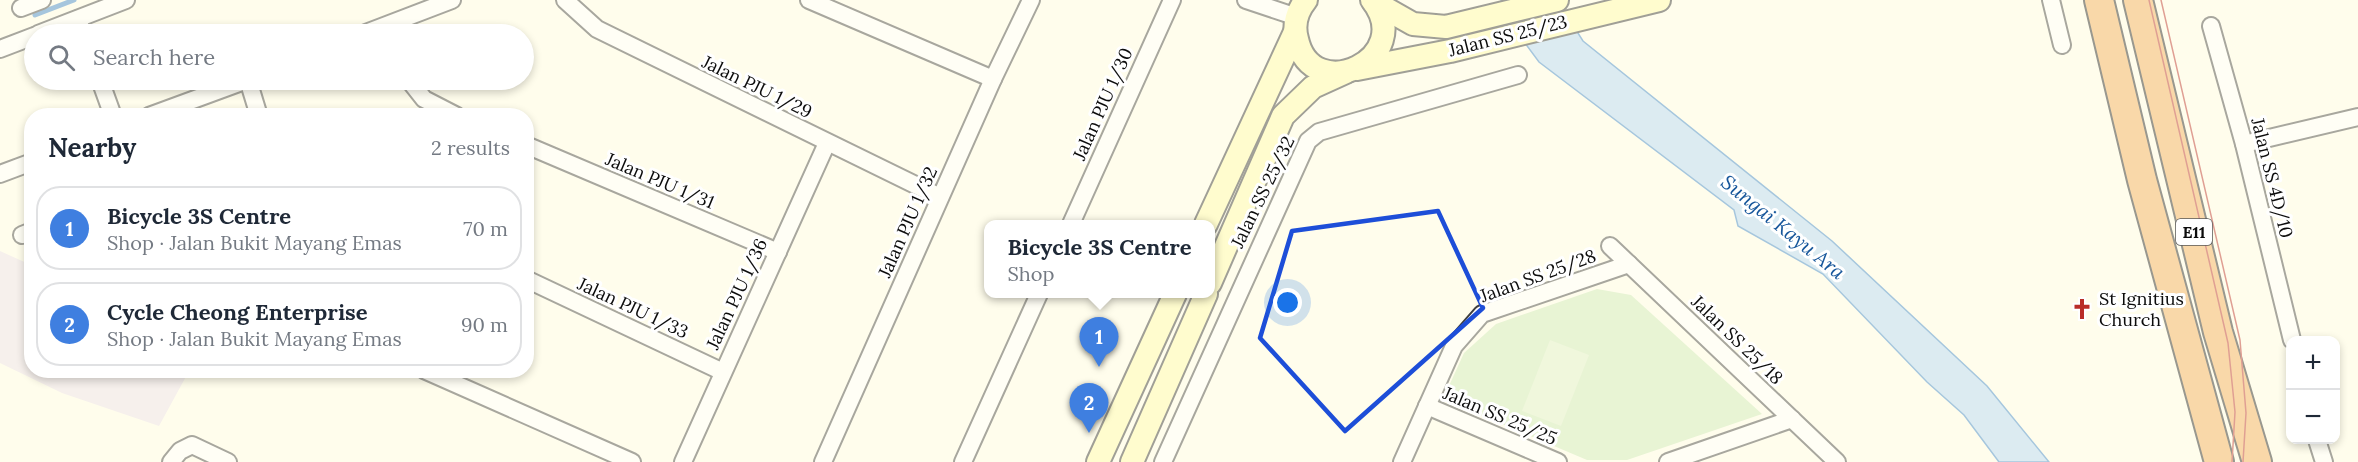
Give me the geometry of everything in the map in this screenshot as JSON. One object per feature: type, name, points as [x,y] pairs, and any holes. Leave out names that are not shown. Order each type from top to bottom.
[{"type":"highway","name":"E11","points":[[2099,0],[2142,180],[2219,462]]},
{"type":"highway","name":"E11","points":[[2139,0],[2218,332],[2257,462]]},
{"type":"highway","points":[[2142,180],[2189,419],[2201,462]]},
{"type":"main road","name":"Jalan SS 25/23","points":[[1352,70],[1450,51],[1470,33],[1557,0]]},
{"type":"main road","name":"Jalan SS 25/23","points":[[1373,1],[1413,24],[1446,27],[1470,33],[1659,0]]},
{"type":"main road","points":[[1215,271],[1282,116],[1313,87],[1368,62],[1381,40],[1383,26],[1373,1]]},
{"type":"main road","points":[[1299,16],[1298,46],[1306,59],[1318,68],[1331,72],[1352,70]]},
{"type":"main road","points":[[1208,220],[1299,16]]},
{"type":"main road","points":[[1098,462],[1173,298]]},
{"type":"main road","points":[[1132,462],[1204,298]]},
{"type":"street","points":[[21,8],[42,0]]},
{"type":"street","points":[[86,24],[126,0]]},
{"type":"street","points":[[402,24],[452,0]]},
{"type":"street","name":"Jalan PJU 1/29","points":[[565,0],[597,29],[940,197]]},
{"type":"street","points":[[809,0],[993,79]]},
{"type":"street","name":"Jalan PJU 1/32","points":[[822,462],[993,79],[1031,0]]},
{"type":"street","name":"Jalan PJU 1/30","points":[[1073,220],[1172,0]]},
{"type":"street","points":[[1246,0],[1299,16]]},
{"type":"street","points":[[2051,0],[2062,45]]},
{"type":"street","name":"Jalan SS 4D/10","points":[[2211,26],[2244,144],[2291,336]]},
{"type":"street","points":[[0,49],[24,40]]},
{"type":"street","name":"Jalan SS 25/32","points":[[1163,462],[1308,141],[1319,132],[1518,75]]},
{"type":"street","points":[[104,90],[110,108]]},
{"type":"street","points":[[171,108],[220,90]]},
{"type":"street","points":[[250,90],[256,108]]},
{"type":"street","points":[[417,90],[424,99],[441,108]]},
{"type":"street","points":[[2244,144],[2358,117]]},
{"type":"street","name":"Jalan PJU 1/36","points":[[683,462],[827,143]]},
{"type":"street","name":"Jalan PJU 1/31","points":[[534,148],[778,252]]},
{"type":"street","points":[[0,174],[24,165]]},
{"type":"street","name":"Jalan SS 25/18","points":[[1610,246],[1837,462]]},
{"type":"street","name":"Jalan SS 25/28","points":[[1402,462],[1454,346],[1482,314],[1629,264]]},
{"type":"street","name":"Jalan PJU 1/33","points":[[534,283],[723,372]]},
{"type":"street","points":[[963,462],[1037,298]]},
{"type":"street","points":[[442,378],[632,462]]},
{"type":"street","name":"Jalan SS 25/25","points":[[1427,406],[1558,462]]},
{"type":"street","points":[[1668,462],[1792,419]]},
{"type":"street","points":[[2318,444],[2324,462]]},
{"type":"street","points":[[171,462],[180,451],[192,445],[228,462]]},
{"type":"highlighted area","points":[[1438,211],[1483,308],[1345,431],[1260,338],[1292,231]]},
{"type":"shaded area","points":[[0,251],[24,262],[24,375],[0,363]]},
{"type":"shaded area","points":[[31,378],[185,378],[159,426],[62,393]]},
{"type":"green space","points":[[1597,289],[1631,295],[1762,414],[1627,460],[1587,460],[1443,399],[1464,353],[1496,324]]},
{"type":"green space","points":[[1550,340],[1589,355],[1561,426],[1522,411]]},
{"type":"water","name":"Sungai Kayu Ara","points":[[1501,0],[1557,0],[1583,41],[1832,241],[1987,386],[2049,462],[1999,462],[1964,415],[1927,382],[1823,274],[1738,226],[1734,210],[1539,62],[1511,24]]},
{"type":"waterway","points":[[35,15],[74,0]]},
{"type":"tram line","points":[[2149,0],[2228,343],[2235,412],[2232,462]]},
{"type":"tram line","points":[[2161,0],[2240,340],[2246,413],[2243,462]]},
{"type":"place","name":"St Ignitius Church","points":[[2082,309]]},
{"type":"place","name":"Bicycle 3S Centre","points":[[1099,367]]},
{"type":"place","name":"Cycle Cheong Enterprise","points":[[1089,433]]}]
